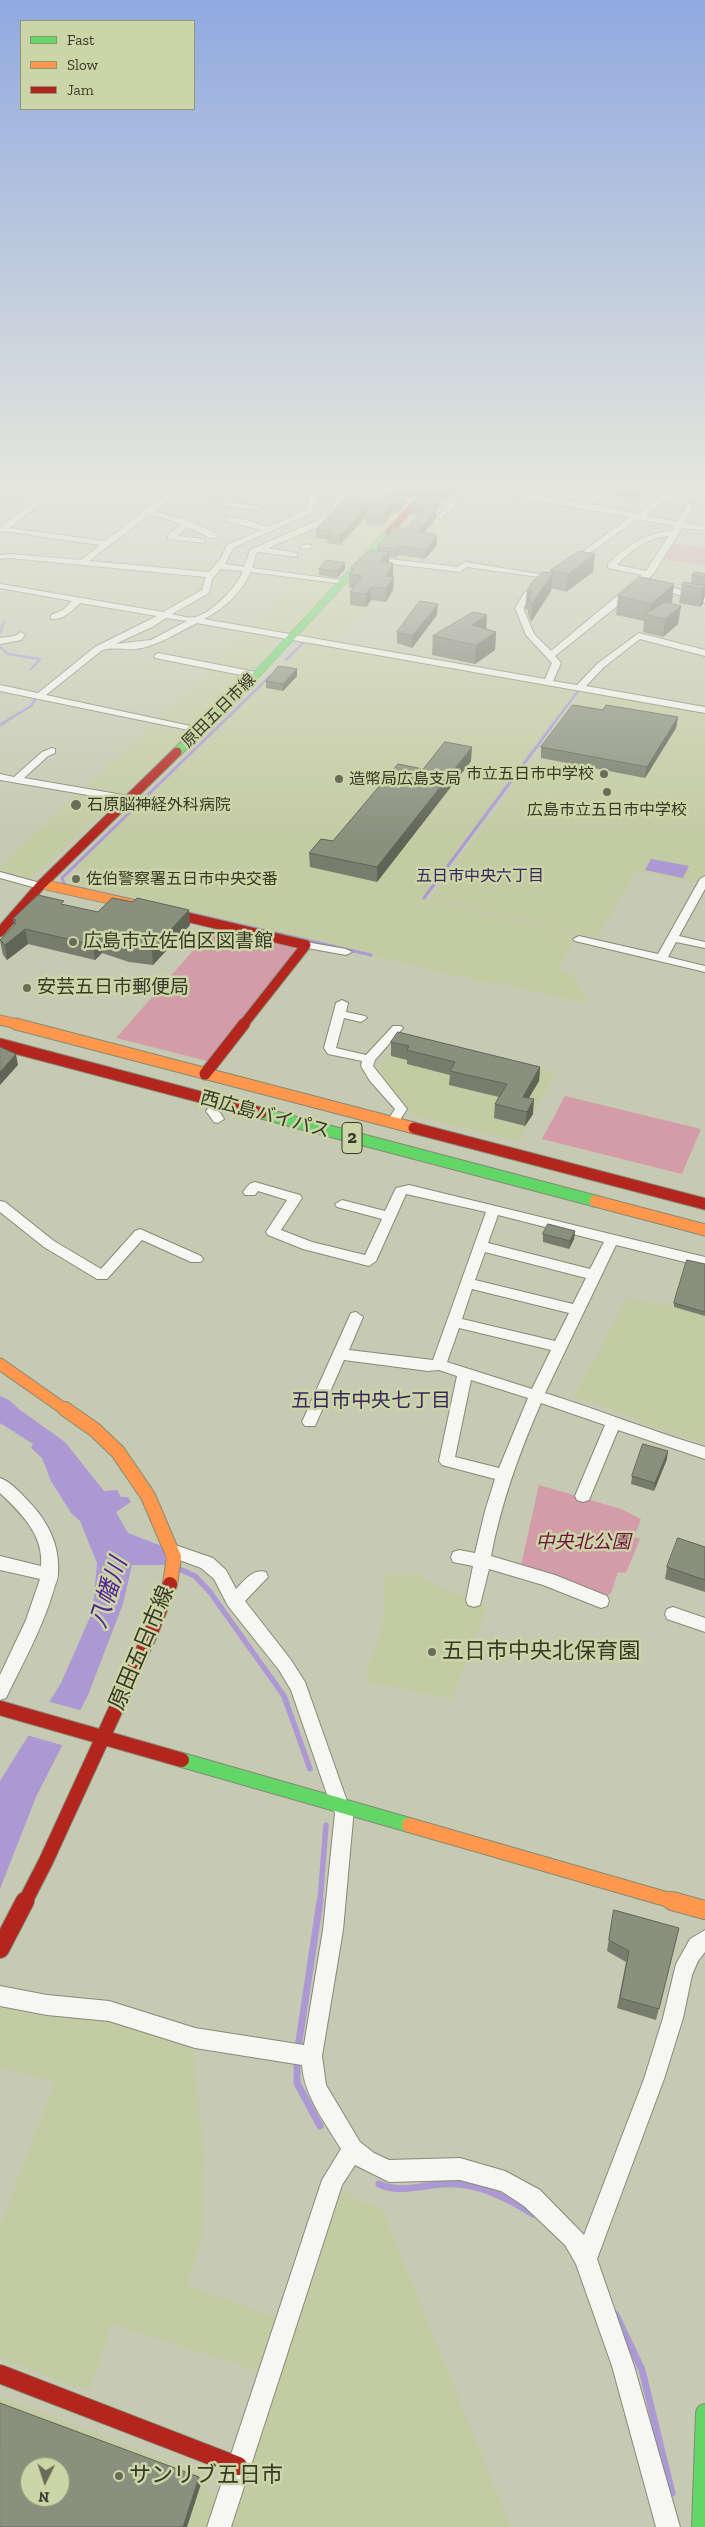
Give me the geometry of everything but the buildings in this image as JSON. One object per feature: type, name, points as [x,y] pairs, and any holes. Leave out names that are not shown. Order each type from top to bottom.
[{"type":"main road","name":"原田五日市線","points":[[0,932],[41,885],[256,676],[322,603]]},
{"type":"main road","points":[[41,885],[306,945],[205,1074]]},
{"type":"main road","name":"西広島バイパス","points":[[0,1020],[705,1204]]},
{"type":"main road","name":"西広島バイパス","points":[[0,1025],[705,1209]]},
{"type":"main road","name":"西広島バイパス","points":[[0,1038],[705,1223]]},
{"type":"main road","name":"西広島バイパス","points":[[0,1044],[705,1230]]},
{"type":"main road","name":"原田五日市線","points":[[0,1364],[96,1430],[118,1452],[148,1496],[173,1553],[172,1578],[149,1637],[46,1861],[0,1949]]},
{"type":"main road","points":[[0,1708],[79,1729],[342,1807],[705,1910]]},
{"type":"main road","points":[[0,2374],[238,2466]]},
{"type":"main road","points":[[700,2527],[705,2413]]},
{"type":"street","points":[[54,618],[66,612],[75,603]]},
{"type":"street","points":[[102,603],[705,710]]},
{"type":"street","points":[[39,697],[57,680],[103,647],[167,614],[182,603]]},
{"type":"street","points":[[103,647],[147,644],[194,619],[214,611],[222,603]]},
{"type":"street","points":[[523,603],[520,608],[530,635],[557,663],[548,681]]},
{"type":"street","points":[[550,656],[614,603]]},
{"type":"street","points":[[0,641],[18,638],[21,635]]},
{"type":"street","points":[[580,687],[601,665],[639,636],[705,653]]},
{"type":"street","points":[[158,656],[256,676]]},
{"type":"street","points":[[0,688],[200,731]]},
{"type":"street","points":[[16,780],[45,754],[52,751]]},
{"type":"street","points":[[0,777],[130,799]]},
{"type":"street","points":[[0,875],[41,885]]},
{"type":"street","points":[[661,959],[704,881]]},
{"type":"street","points":[[673,938],[705,945]]},
{"type":"street","points":[[579,939],[705,969]]},
{"type":"street","points":[[306,945],[346,952]]},
{"type":"street","points":[[360,1018],[340,1009],[332,1051],[368,1059]]},
{"type":"street","points":[[392,1123],[401,1109],[374,1078],[367,1066],[368,1059],[397,1028]]},
{"type":"street","points":[[218,1119],[213,1115],[212,1111],[219,1103]]},
{"type":"street","points":[[250,1192],[255,1186],[295,1198],[273,1232],[308,1246],[368,1260],[401,1191],[409,1189],[705,1262]]},
{"type":"street","points":[[342,1204],[390,1216]]},
{"type":"street","points":[[0,1205],[48,1244],[102,1276],[140,1234],[196,1259]]},
{"type":"street","points":[[439,1365],[493,1210]]},
{"type":"street","points":[[474,1600],[504,1475],[535,1396],[579,1310],[611,1240]]},
{"type":"street","points":[[480,1246],[595,1275]]},
{"type":"street","points":[[466,1283],[579,1310]]},
{"type":"street","points":[[310,1422],[356,1317]]},
{"type":"street","points":[[453,1322],[559,1347]]},
{"type":"street","points":[[339,1354],[428,1366],[439,1365],[589,1412],[613,1423],[705,1453]]},
{"type":"street","points":[[465,1374],[447,1461],[504,1475]]},
{"type":"street","points":[[583,1496],[613,1423]]},
{"type":"street","points":[[0,1484],[34,1517],[50,1553],[50,1576],[38,1611],[0,1693]]},
{"type":"street","points":[[173,1553],[207,1564],[220,1575],[234,1600],[285,1665],[299,1687],[342,1807],[333,1930],[301,2055],[313,2077],[317,2090],[352,2148],[366,2161],[389,2171],[460,2169],[505,2182],[532,2198],[573,2237],[586,2258],[623,2366],[668,2527]]},
{"type":"street","points":[[459,1557],[483,1560],[540,1577],[601,1601]]},
{"type":"street","points":[[0,1563],[50,1576]]},
{"type":"street","points":[[234,1600],[260,1577]]},
{"type":"street","points":[[672,1614],[705,1625]]},
{"type":"street","points":[[586,2258],[651,2084],[672,2019],[689,1955],[705,1939]]},
{"type":"street","points":[[0,1996],[47,2005],[109,2011],[143,2020],[195,2038],[301,2055]]},
{"type":"street","points":[[219,2527],[333,2180],[352,2148]]},
{"type":"shaded area","points":[[273,603],[373,603],[335,644],[286,635],[212,712],[30,879],[0,871],[0,867],[189,690]]},
{"type":"shaded area","name":"造幣局広島支局","points":[[305,643],[578,690],[422,898],[575,935],[570,942],[574,943],[558,968],[571,975],[590,1004],[505,984],[494,984],[377,957],[374,954],[77,886],[91,872],[75,868]]},
{"type":"shaded area","name":"広島市立五日市中学校","points":[[585,690],[705,712],[705,871],[699,883],[636,871],[597,938],[431,898]]},
{"type":"shaded area","points":[[391,1051],[508,1060],[556,1072],[519,1141],[411,1114],[385,1080],[378,1067]]},
{"type":"shaded area","points":[[685,1260],[705,1264],[705,1443],[654,1427],[603,1406],[574,1397],[628,1297],[672,1307]]},
{"type":"shaded area","points":[[386,1574],[421,1575],[427,1581],[487,1607],[452,1699],[366,1681],[383,1620]]},
{"type":"shaded area","points":[[0,2006],[89,2012],[192,2043],[204,2153],[202,2238],[187,2285],[277,2318],[259,2371],[112,2324],[89,2391],[0,2358],[0,2227],[55,2082],[0,2067]]},
{"type":"shaded area","points":[[338,2188],[363,2202],[382,2209],[511,2527],[0,2527],[0,2397],[200,2473],[210,2493],[232,2504]]},
{"type":"green space","points":[[213,928],[291,945],[296,950],[211,1062],[116,1038]]},
{"type":"green space","points":[[565,1096],[701,1129],[682,1174],[542,1139]]},
{"type":"green space","name":"中央北公園","points":[[539,1485],[621,1509],[641,1519],[634,1537],[640,1539],[626,1573],[618,1572],[611,1593],[604,1598],[521,1565]]},
{"type":"water","points":[[651,859],[689,866],[683,878],[645,870]]},
{"type":"water","name":"八幡川","points":[[0,1396],[9,1400],[65,1442],[104,1491],[117,1490],[121,1497],[128,1497],[131,1502],[116,1512],[128,1533],[162,1546],[167,1565],[132,1565],[123,1604],[88,1695],[36,1797],[0,1889],[0,1781],[61,1683],[91,1615],[97,1563],[80,1521],[71,1513],[51,1481],[42,1458],[31,1448],[33,1444],[0,1423]]},
{"type":"pier","points":[[47,1701],[83,1711],[65,1746],[27,1735]]},
{"type":"waterway","points":[[0,633],[4,621]]},
{"type":"waterway","points":[[286,660],[305,641],[301,641]]},
{"type":"waterway","points":[[0,647],[8,654],[40,659],[31,669]]},
{"type":"waterway","points":[[222,723],[270,676]]},
{"type":"waterway","points":[[554,723],[579,690]]},
{"type":"waterway","points":[[3,723],[31,706],[36,698]]},
{"type":"waterway","points":[[0,725],[5,722]]},
{"type":"waterway","points":[[141,902],[65,885],[62,878],[223,722]]},
{"type":"waterway","points":[[424,898],[555,722]]},
{"type":"waterway","points":[[185,912],[371,955]]},
{"type":"waterway","points":[[177,1568],[195,1576],[210,1592],[284,1696],[310,1769]]},
{"type":"waterway","points":[[320,1902],[326,1825]]},
{"type":"waterway","points":[[298,2048],[320,1901]]},
{"type":"waterway","points":[[297,2059],[297,2083],[320,2126]]},
{"type":"waterway","points":[[379,2184],[403,2189],[443,2184],[468,2185],[491,2192],[533,2214]]},
{"type":"waterway","points":[[616,2315],[642,2370],[672,2493]]},
{"type":"traffic: fast","points":[[177,752],[256,675],[323,603]]},
{"type":"traffic: fast","points":[[261,1113],[595,1201]]},
{"type":"traffic: fast","points":[[182,1760],[409,1825]]},
{"type":"traffic: fast","points":[[701,2527],[705,2413]]},
{"type":"traffic: slow","points":[[42,884],[136,905]]},
{"type":"traffic: slow","points":[[0,1020],[414,1128]]},
{"type":"traffic: slow","points":[[595,1201],[705,1230]]},
{"type":"traffic: slow","points":[[0,1364],[95,1430],[118,1452],[148,1496],[174,1557],[170,1584]]},
{"type":"traffic: slow","points":[[409,1825],[705,1910]]},
{"type":"traffic: jam","points":[[0,932],[40,886],[177,752]]},
{"type":"traffic: jam","points":[[165,912],[306,945],[205,1074]]},
{"type":"traffic: jam","points":[[0,1044],[261,1113]]},
{"type":"traffic: jam","points":[[414,1128],[705,1204]]},
{"type":"traffic: jam","points":[[0,1949],[46,1861],[149,1637],[170,1584]]},
{"type":"traffic: jam","points":[[0,1708],[182,1760]]},
{"type":"traffic: jam","points":[[0,2374],[238,2466]]},
{"type":"place","name":"市立五日市中学校","points":[[604,774]]},
{"type":"place","name":"造幣局広島支局","points":[[339,779]]},
{"type":"place","name":"広島市立五日市中学校","points":[[607,792]]},
{"type":"place","name":"石原脳神経外科病院","points":[[76,805]]},
{"type":"place","name":"佐伯警察署五日市中央交番","points":[[76,879]]},
{"type":"place","name":"広島市立佐伯区図書館","points":[[73,942]]},
{"type":"place","name":"安芸五日市郵便局","points":[[27,988]]},
{"type":"place","name":"五日市中央北保育園","points":[[432,1652]]},
{"type":"place","name":"サンリブ五日市","points":[[119,2476]]},
{"type":"district","name":"五日市中央六丁目","points":[[480,876]]},
{"type":"district","name":"五日市中央七丁目","points":[[371,1401]]}]
